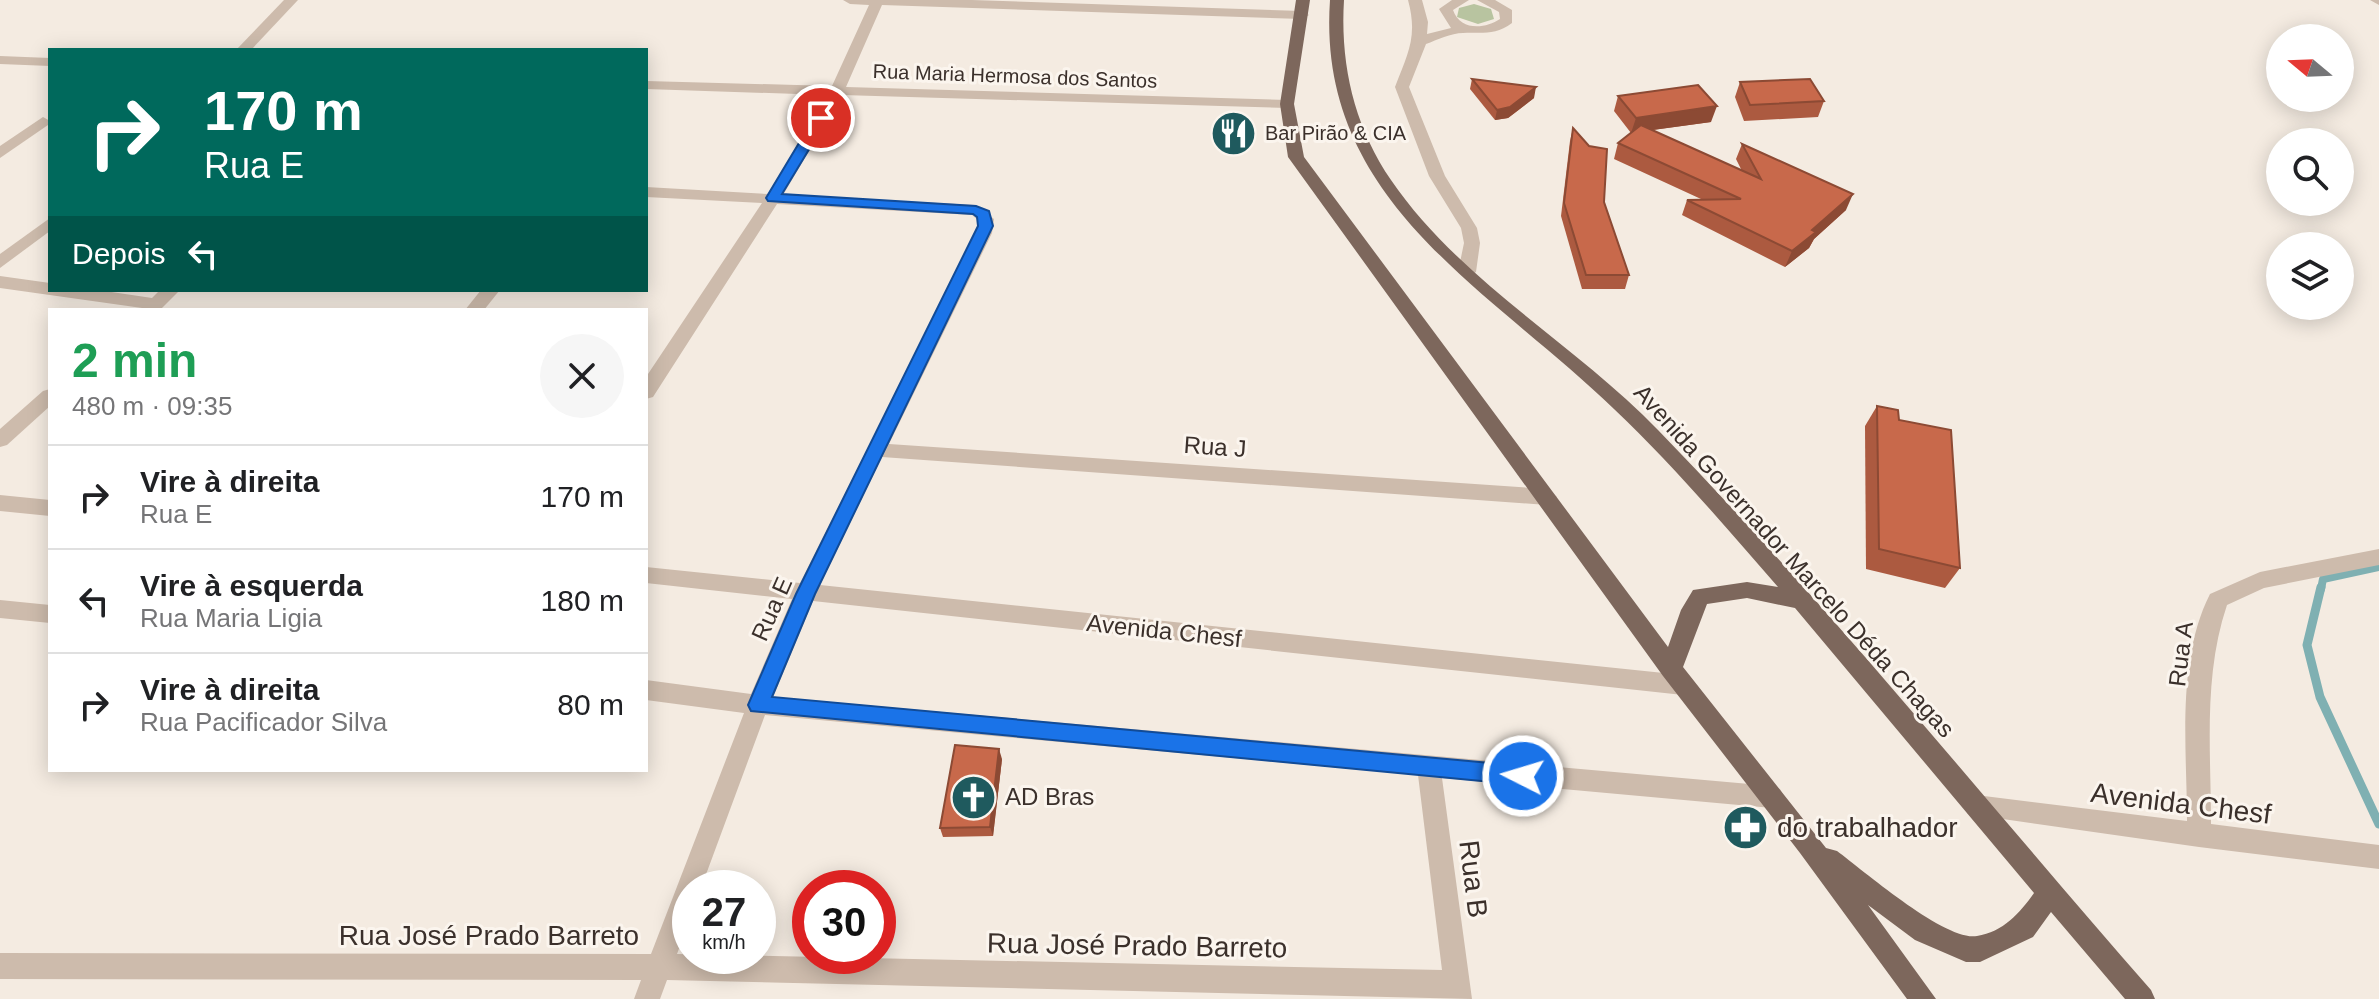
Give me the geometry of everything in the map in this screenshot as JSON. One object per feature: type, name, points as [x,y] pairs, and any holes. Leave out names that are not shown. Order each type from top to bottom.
[{"type":"main road","name":"Avenida Governador Marcelo Déda Chagas","points":[[1337,0],[1334,55],[1344,97],[1364,147],[1399,201],[1482,288],[1631,413],[1800,600],[2142,999]]},
{"type":"main road","points":[[1303,7],[1287,104],[1292,146],[1301,165],[1677,677],[1809,845],[1923,999]]},
{"type":"main road","points":[[1677,677],[1692,610],[1701,596],[1747,590],[1800,600]]},
{"type":"main road","points":[[1809,845],[1924,931],[1966,949],[1980,949],[2024,928],[2049,894]]},
{"type":"street","points":[[245,48],[291,0]]},
{"type":"street","points":[[850,0],[1303,7]]},
{"type":"street","points":[[648,389],[773,198],[837,91],[878,0]]},
{"type":"street","points":[[1415,0],[1421,22],[1420,41],[1402,87],[1437,176],[1469,228],[1472,243],[1467,272]]},
{"type":"street","points":[[1462,0],[1450,5],[1446,14],[1464,28]]},
{"type":"street","points":[[1420,41],[1464,28],[1495,29],[1507,20],[1505,10],[1484,0]]},
{"type":"street","points":[[0,60],[48,62]]},
{"type":"street","name":"Rua Maria Hermosa dos Santos","points":[[648,85],[1287,104]]},
{"type":"street","points":[[0,153],[43,122]]},
{"type":"street","points":[[648,192],[773,198]]},
{"type":"street","name":"Rua E","points":[[647,999],[758,705],[805,594],[984,233],[986,219],[979,211],[773,198]]},
{"type":"street","points":[[0,263],[48,225]]},
{"type":"street","points":[[0,282],[48,289]]},
{"type":"street","points":[[70,292],[153,307],[169,292]]},
{"type":"street","points":[[476,308],[489,292]]},
{"type":"street","points":[[0,440],[48,398]]},
{"type":"street","name":"Rua J","points":[[879,450],[1547,497]]},
{"type":"street","points":[[0,503],[48,508]]},
{"type":"street","name":"Rua A","points":[[2199,836],[2203,668],[2212,615],[2218,600],[2260,580],[2379,557]]},
{"type":"street","name":"Avenida Chesf","points":[[648,575],[805,594],[1677,677]]},
{"type":"street","points":[[0,609],[48,614]]},
{"type":"street","points":[[648,690],[758,705],[1772,797]]},
{"type":"street","name":"Rua B","points":[[1429,768],[1458,991]]},
{"type":"street","name":"Avenida Chesf","points":[[1976,806],[2379,857]]},
{"type":"street","name":"Rua José Prado Barreto","points":[[0,966],[657,967],[1458,991]]},
{"type":"green space","points":[[1474,4],[1491,9],[1494,19],[1478,24],[1457,17],[1459,8]]},
{"type":"building","points":[[1472,79],[1536,87],[1510,107],[1497,110]]},
{"type":"building","points":[[1810,79],[1824,101],[1750,105],[1740,82]]},
{"type":"building","points":[[1698,85],[1717,106],[1636,118],[1618,96]]},
{"type":"building","points":[[1641,125],[1761,179],[1742,144],[1853,194],[1812,230],[1816,232],[1792,251],[1687,200],[1741,199],[1618,143]]},
{"type":"building","points":[[1573,128],[1589,146],[1607,149],[1604,202],[1629,275],[1586,275],[1564,203]]},
{"type":"building","points":[[1877,406],[1898,410],[1899,420],[1951,430],[1960,568],[1879,549]]},
{"type":"building","name":"AD Bras","points":[[955,745],[999,749],[990,827],[940,828]]},
{"type":"waterway","points":[[2321,589],[2323,579],[2379,567]]},
{"type":"waterway","points":[[2321,587],[2307,645],[2320,697],[2379,824]]},
{"type":"place","name":"Bar Pirão & CIA","points":[[1234,133]]},
{"type":"place","name":"AD Bras","points":[[974,797]]},
{"type":"place","name":"do trabalhador","points":[[1746,827]]},
{"type":"route","points":[[821,118],[773,198],[976,210],[984,214],[986,226],[879,450],[805,594],[758,705],[1523,776]]}]
